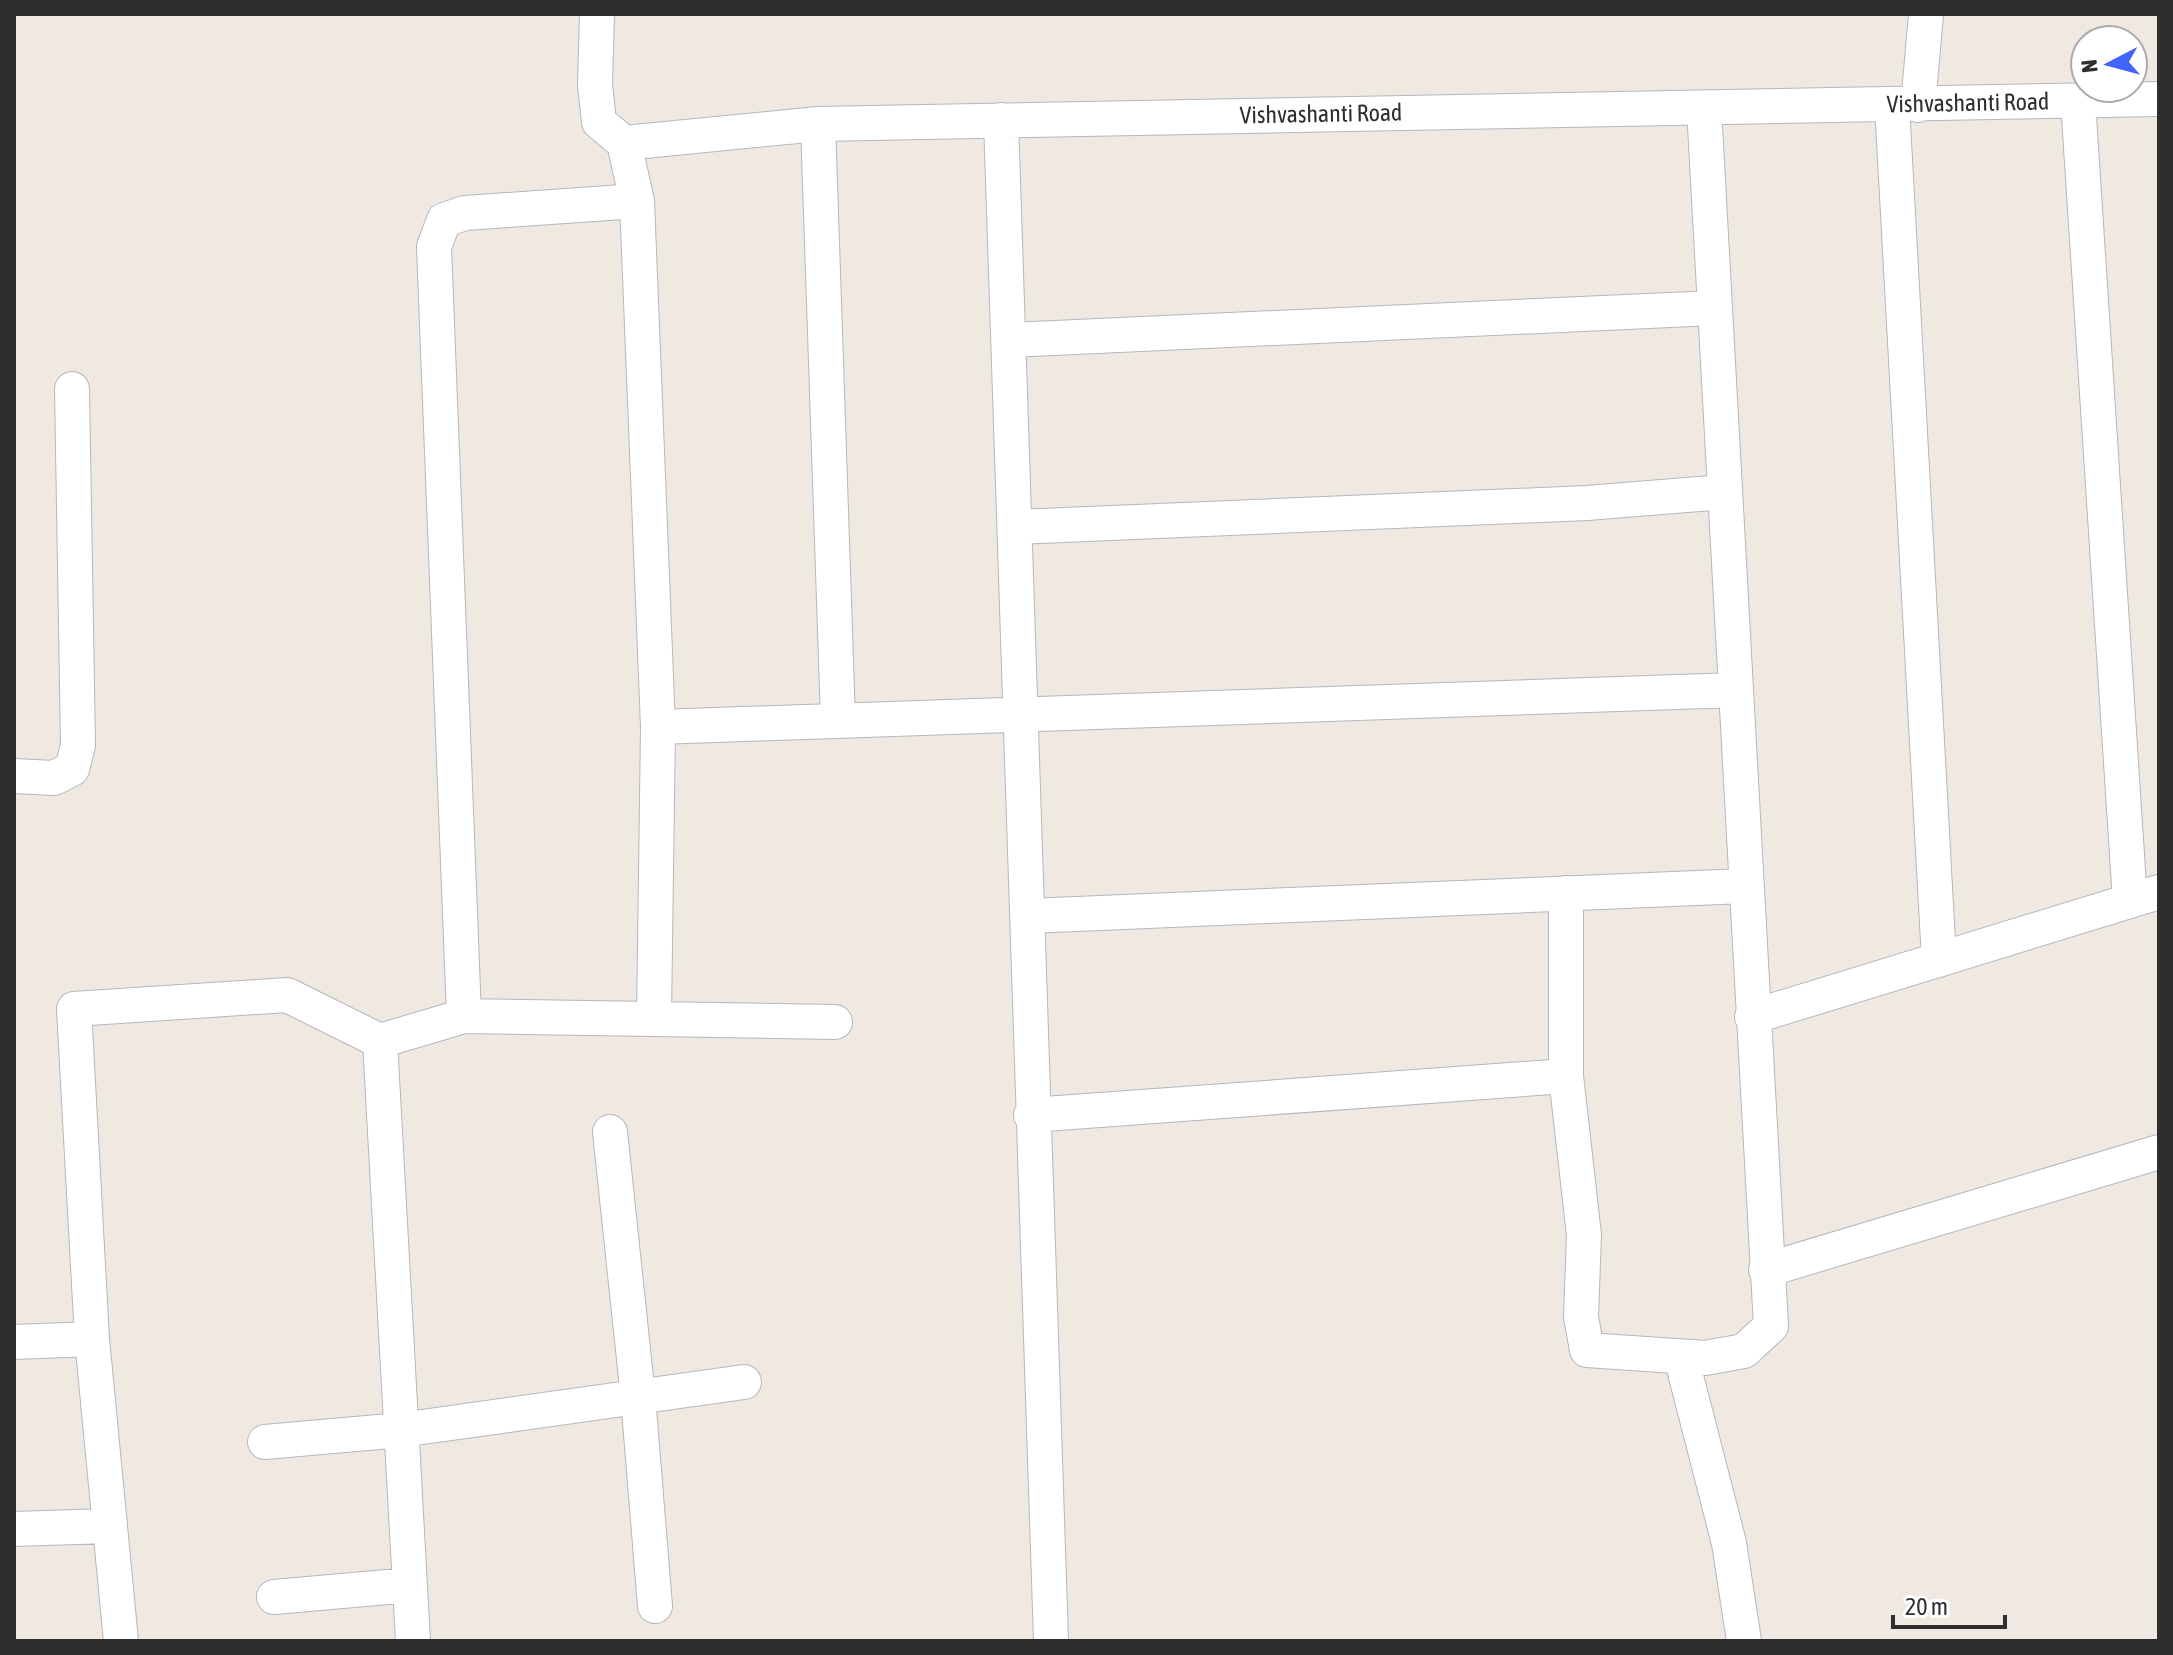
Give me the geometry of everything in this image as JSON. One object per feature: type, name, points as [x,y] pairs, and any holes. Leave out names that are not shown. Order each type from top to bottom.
[{"type":"street","points":[[597,14],[595,85],[599,122],[624,143],[637,201],[658,727],[654,1018]]},
{"type":"street","points":[[1926,14],[1905,105],[1939,960]]},
{"type":"street","name":"Vishvashanti Road","points":[[624,143],[818,124],[2069,101]]},
{"type":"street","points":[[1752,1017],[2144,897],[2078,104]]},
{"type":"street","points":[[1566,893],[1566,1076],[1584,1235],[1581,1317],[1587,1350],[1705,1358],[1744,1351],[1771,1326],[1744,886],[1704,108]]},
{"type":"street","points":[[1001,120],[1023,713],[1031,1115],[1051,1641]]},
{"type":"street","points":[[818,124],[838,720]]},
{"type":"street","points":[[464,1016],[434,247],[444,220],[465,213],[637,201]]},
{"type":"street","points":[[1010,340],[1714,308]]},
{"type":"street","points":[[14,776],[54,778],[72,769],[78,745],[72,389]]},
{"type":"street","points":[[1016,527],[1571,503],[1724,492]]},
{"type":"street","points":[[658,727],[1735,690]]},
{"type":"street","points":[[1029,916],[1744,886]]},
{"type":"street","points":[[121,1641],[92,1339],[74,1009],[287,995],[380,1041],[464,1016],[835,1022]]},
{"type":"street","points":[[380,1041],[413,1641]]},
{"type":"street","points":[[1031,1115],[1566,1076]]},
{"type":"street","points":[[610,1132],[638,1397],[655,1606]]},
{"type":"street","points":[[1766,1270],[2159,1152]]},
{"type":"street","points":[[14,1342],[92,1339]]},
{"type":"street","points":[[1681,1357],[1729,1543],[1744,1641]]},
{"type":"street","points":[[265,1442],[401,1430],[744,1382]]},
{"type":"street","points":[[14,1529],[109,1526]]},
{"type":"street","points":[[274,1597],[410,1585]]}]
